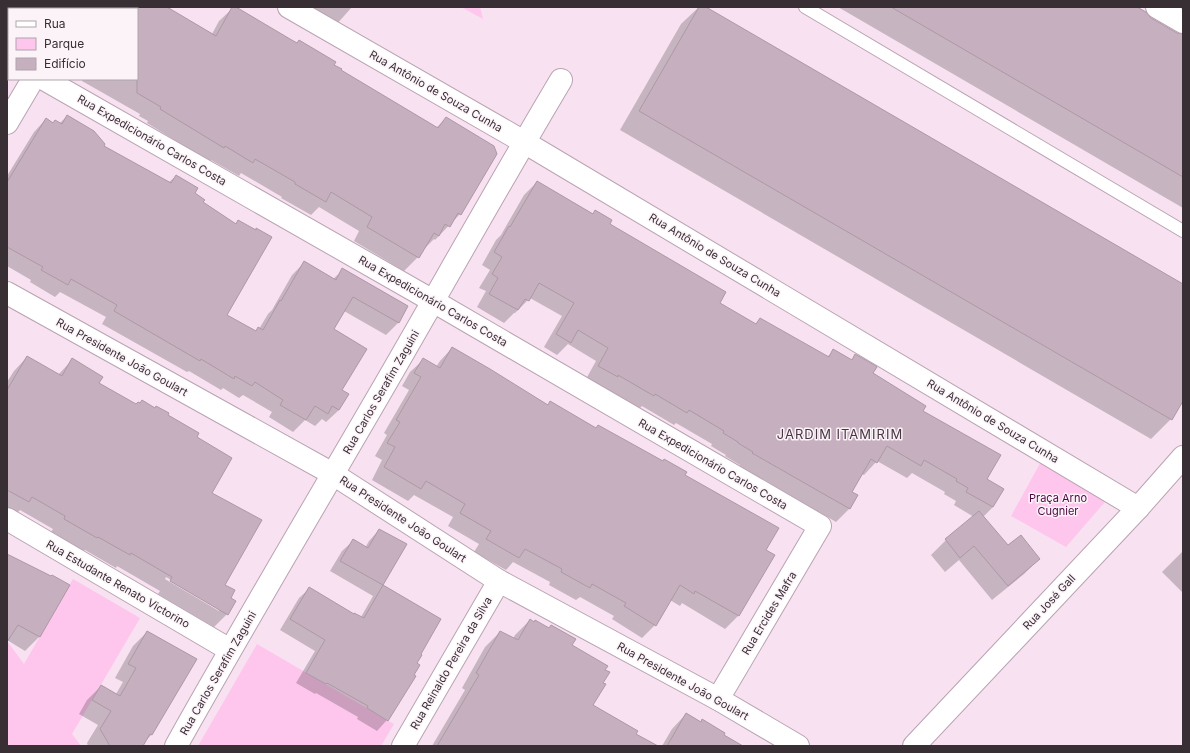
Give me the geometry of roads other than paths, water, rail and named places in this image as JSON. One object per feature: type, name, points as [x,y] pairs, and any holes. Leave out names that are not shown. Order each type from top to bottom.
[{"type":"street","name":"Rua Antônio de Souza Cunha","points":[[289,7],[524,142],[1138,508]]},
{"type":"street","points":[[1157,7],[1183,22]]},
{"type":"street","points":[[7,123],[32,80]]},
{"type":"street","name":"Rua Expedicionário Carlos Costa","points":[[46,80],[434,301],[820,526]]},
{"type":"street","name":"Rua Carlos Serafim Zaguini","points":[[176,746],[230,650],[334,474],[561,80]]},
{"type":"street","name":"Rua Presidente João Goulart","points":[[7,293],[334,474],[499,581],[718,699],[798,746]]},
{"type":"street","name":"Rua José Gall","points":[[914,746],[1138,508],[1183,457]]},
{"type":"street","name":"Rua Estudante Renato Victorino","points":[[7,519],[230,650]]},
{"type":"street","name":"Rua Ercides Mafra","points":[[718,699],[820,526]]},
{"type":"street","name":"Rua Reinaldo Pereira da Silva","points":[[403,746],[499,581]]},
{"type":"lane","points":[[805,7],[1183,231]]},
{"type":"district","name":"JARDIM ITAMIRIM","points":[[840,434]]},
{"type":"park label","name":"Praça Arno Cugnier","points":[[1058,504]]}]
